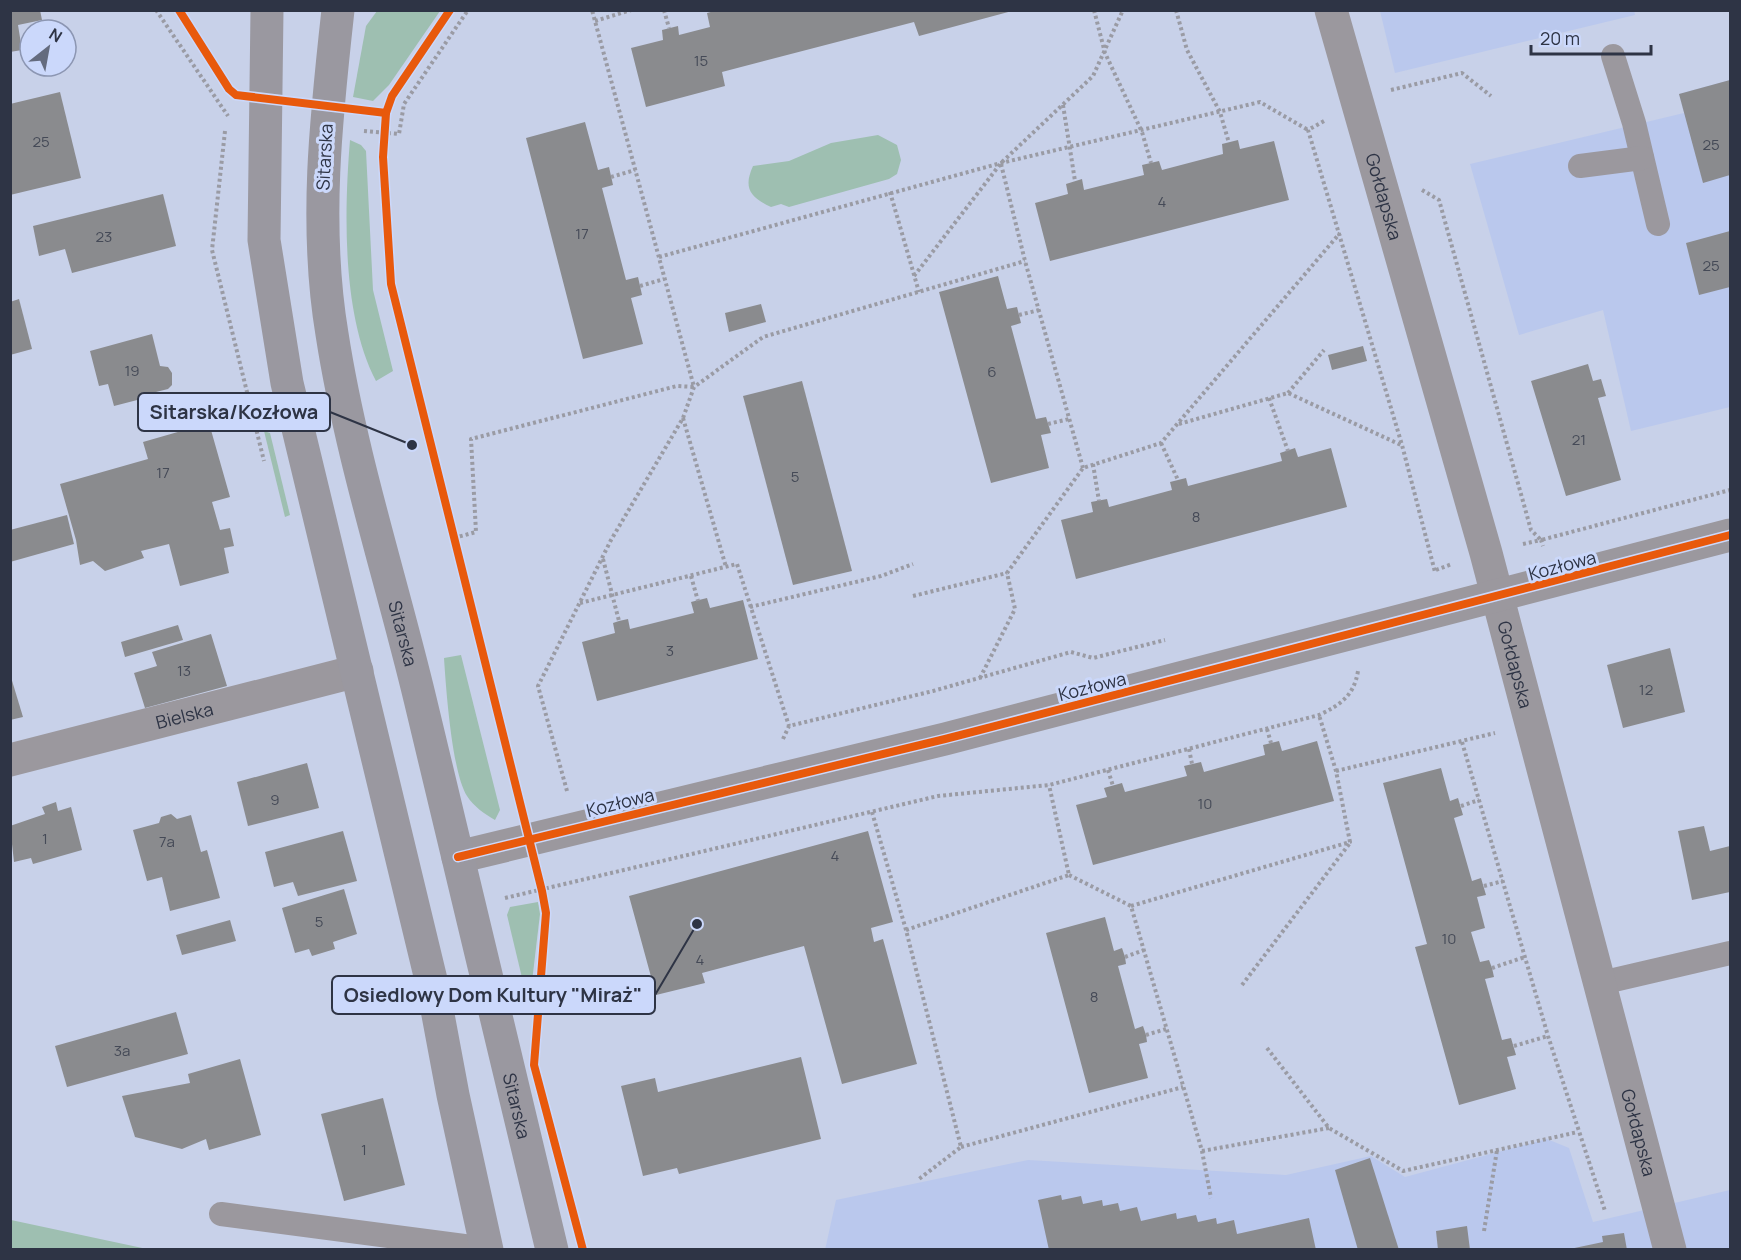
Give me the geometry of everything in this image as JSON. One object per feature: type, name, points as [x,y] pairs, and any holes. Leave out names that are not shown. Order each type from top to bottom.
[{"type":"street","points":[[267,10],[264,240],[287,383],[433,988],[453,1095],[487,1249]]},
{"type":"street","name":"Sitarska","points":[[338,10],[327,105],[322,191],[325,269],[331,332],[358,453],[552,1250]]},
{"type":"street","name":"Gołdapska","points":[[1331,10],[1486,553],[1496,598],[1670,1250]]},
{"type":"street","name":"Kozłowa","points":[[458,857],[934,742],[1731,536]]},
{"type":"street","name":"Bielska","points":[[10,760],[357,671]]},
{"type":"lane","points":[[1613,56],[1658,224]]},
{"type":"lane","points":[[1580,166],[1642,158]]},
{"type":"lane","points":[[1600,983],[1731,953]]},
{"type":"lane","points":[[221,1214],[487,1249]]},
{"type":"path","points":[[399,134],[404,104],[468,10]]},
{"type":"path","points":[[592,10],[694,387]]},
{"type":"path","points":[[595,21],[631,10]]},
{"type":"path","points":[[664,10],[669,28]]},
{"type":"path","points":[[1094,10],[1105,53],[1142,132],[1150,163]]},
{"type":"path","points":[[914,276],[1001,163],[1093,76],[1123,10]]},
{"type":"path","points":[[1176,10],[1187,50],[1220,112],[1229,142]]},
{"type":"path","points":[[1389,91],[1462,73],[1491,96]]},
{"type":"path","points":[[659,257],[1001,163],[1142,132],[1260,102],[1308,130],[1402,445],[1444,611]]},
{"type":"path","points":[[1063,105],[1068,149],[1075,181]]},
{"type":"path","points":[[1308,130],[1330,115]]},
{"type":"path","points":[[215,211],[227,116]]},
{"type":"path","points":[[384,133],[385,123]]},
{"type":"path","points":[[1001,163],[1024,261],[1083,468]]},
{"type":"path","points":[[611,177],[635,170]]},
{"type":"path","points":[[1412,185],[1439,200],[1531,531],[1541,540],[1731,490]]},
{"type":"path","points":[[890,192],[919,292]]},
{"type":"path","points":[[913,596],[1007,573],[1083,468],[1161,443],[1340,232]]},
{"type":"path","points":[[567,792],[538,686],[603,558],[683,418],[694,387],[763,337],[1024,261]]},
{"type":"path","points":[[640,286],[664,279]]},
{"type":"path","points":[[1019,315],[1039,310]]},
{"type":"path","points":[[1177,424],[1288,393],[1324,350]]},
{"type":"path","points":[[454,538],[476,532],[471,439],[677,386],[694,387]]},
{"type":"path","points":[[1288,393],[1402,445]]},
{"type":"path","points":[[1269,398],[1288,451]]},
{"type":"path","points":[[683,418],[726,567]]},
{"type":"path","points":[[1048,424],[1069,419]]},
{"type":"path","points":[[1161,443],[1178,480]]},
{"type":"path","points":[[1093,464],[1099,501]]},
{"type":"path","points":[[1424,573],[1486,553]]},
{"type":"path","points":[[603,558],[619,621]]},
{"type":"path","points":[[580,603],[737,564],[789,726],[783,740],[771,743]]},
{"type":"path","points":[[750,607],[880,576],[913,564]]},
{"type":"path","points":[[980,678],[1015,609],[1007,573]]},
{"type":"path","points":[[691,576],[698,601]]},
{"type":"path","points":[[789,726],[980,678],[1071,652],[1093,658],[1173,638]]},
{"type":"path","points":[[544,902],[542,891],[938,796],[1049,785],[1319,715],[1342,703],[1356,684],[1360,665]]},
{"type":"path","points":[[1242,985],[1350,842],[1336,771],[1319,715]]},
{"type":"path","points":[[1267,729],[1271,743]]},
{"type":"path","points":[[1336,771],[1506,730]]},
{"type":"path","points":[[1462,742],[1548,1036],[1605,1211]]},
{"type":"path","points":[[1189,749],[1192,764]]},
{"type":"path","points":[[1108,770],[1113,786]]},
{"type":"path","points":[[1049,785],[1069,874]]},
{"type":"path","points":[[558,795],[578,789]]},
{"type":"path","points":[[1461,807],[1479,801]]},
{"type":"path","points":[[872,812],[906,930],[961,1147]]},
{"type":"path","points":[[906,930],[1069,874],[1131,906],[1350,842]]},
{"type":"path","points":[[1484,886],[1503,881]]},
{"type":"path","points":[[1131,906],[1202,1151],[1211,1198]]},
{"type":"path","points":[[1125,957],[1144,950]]},
{"type":"path","points":[[1492,968],[1525,957]]},
{"type":"path","points":[[1146,1035],[1166,1029]]},
{"type":"path","points":[[1514,1046],[1548,1036]]},
{"type":"path","points":[[1267,1048],[1329,1128],[1403,1171],[1578,1132]]},
{"type":"path","points":[[919,1179],[961,1147],[1183,1087]]},
{"type":"path","points":[[1202,1151],[1329,1128]]},
{"type":"path","points":[[1484,1231],[1497,1150]]},
{"type":"shaded area","points":[[1634,10],[1635,15],[1395,73],[1380,11]]},
{"type":"shaded area","points":[[1730,80],[1730,407],[1631,431],[1603,310],[1519,335],[1470,164],[1684,113],[1679,94]]},
{"type":"shaded area","points":[[1547,1139],[1569,1148],[1593,1222],[1730,1190],[1730,1249],[825,1250],[836,1200],[1028,1160],[1286,1175],[1371,1156],[1405,1177]]},
{"type":"green space","points":[[377,11],[440,11],[389,85],[373,101],[353,97],[366,26]]},
{"type":"green space","points":[[878,135],[897,145],[901,160],[897,174],[889,179],[789,207],[781,204],[771,207],[750,191],[749,180],[753,166],[789,161],[831,143]]},
{"type":"green space","points":[[350,140],[361,145],[366,151],[373,290],[393,371],[376,381],[365,355],[351,295],[347,231]]},
{"type":"green space","points":[[264,431],[270,433],[290,515],[285,517]]},
{"type":"green space","points":[[461,655],[500,810],[495,820],[480,810],[467,796],[457,769],[444,658]]},
{"type":"green space","points":[[538,902],[540,914],[529,1007],[507,915],[510,907]]},
{"type":"green space","points":[[11,1220],[147,1249],[11,1249]]},
{"type":"building","points":[[10,10],[40,10],[42,18],[18,18],[18,51],[10,52]]},
{"type":"building","points":[[718,10],[1012,11],[919,36],[914,22],[722,72],[725,86],[646,107],[631,48],[663,40],[662,30],[678,26],[679,35],[710,27],[707,13]]},
{"type":"building","points":[[1730,80],[1730,175],[1703,183],[1679,94]]},
{"type":"building","points":[[60,92],[81,178],[10,195],[10,104]]},
{"type":"building","points":[[585,122],[598,170],[609,167],[613,185],[602,188],[626,280],[638,277],[642,295],[631,298],[643,344],[583,359],[526,138]]},
{"type":"building","points":[[1238,140],[1240,149],[1274,141],[1289,200],[1050,261],[1035,203],[1068,194],[1066,184],[1082,179],[1084,190],[1144,175],[1142,165],[1159,161],[1162,170],[1223,154],[1222,144]]},
{"type":"building","points":[[163,194],[176,246],[72,273],[65,249],[39,256],[33,226]]},
{"type":"building","points":[[1730,231],[1730,287],[1699,295],[1686,243]]},
{"type":"building","points":[[998,276],[1007,309],[1017,307],[1021,323],[1011,326],[1036,419],[1046,417],[1051,433],[1041,435],[1049,468],[991,483],[939,292]]},
{"type":"building","points":[[19,299],[32,349],[10,355],[10,302]]},
{"type":"building","points":[[761,304],[766,322],[729,332],[725,313]]},
{"type":"building","points":[[152,334],[160,366],[168,367],[172,373],[172,385],[168,389],[144,395],[145,398],[114,406],[108,384],[99,386],[90,351]]},
{"type":"building","points":[[1363,346],[1367,361],[1332,370],[1328,355]]},
{"type":"building","points":[[1588,364],[1593,381],[1601,379],[1606,396],[1598,398],[1621,480],[1566,496],[1531,381]]},
{"type":"building","points":[[802,381],[852,571],[793,585],[743,396]]},
{"type":"building","points":[[209,423],[230,497],[212,502],[220,530],[230,528],[234,546],[224,548],[229,573],[180,586],[169,544],[141,551],[144,558],[105,571],[93,561],[80,565],[76,540],[60,484],[148,459],[143,442]]},
{"type":"building","points":[[1295,448],[1298,457],[1331,448],[1347,507],[1076,579],[1061,520],[1093,512],[1091,502],[1107,499],[1109,507],[1172,490],[1170,482],[1186,478],[1188,486],[1282,461],[1280,453]]},
{"type":"building","points":[[67,515],[74,544],[10,562],[10,530]]},
{"type":"building","points":[[707,598],[710,608],[743,600],[758,659],[597,701],[582,642],[615,633],[613,623],[619,621],[628,619],[630,629],[694,613],[691,602]]},
{"type":"building","points":[[178,625],[183,640],[125,657],[121,642]]},
{"type":"building","points":[[211,634],[227,686],[145,708],[134,673],[157,666],[152,652]]},
{"type":"building","points":[[1670,648],[1685,712],[1623,728],[1607,665]]},
{"type":"building","points":[[10,674],[23,717],[10,720]]},
{"type":"building","points":[[1279,741],[1282,751],[1317,741],[1334,801],[1093,865],[1076,805],[1107,797],[1104,788],[1122,783],[1125,792],[1187,776],[1184,766],[1201,762],[1204,772],[1265,755],[1263,745]]},
{"type":"building","points":[[307,763],[319,808],[248,826],[237,782]]},
{"type":"building","points":[[1441,768],[1450,801],[1458,798],[1463,815],[1454,818],[1472,881],[1481,878],[1486,895],[1477,897],[1485,928],[1471,932],[1480,962],[1489,960],[1492,968],[1494,977],[1485,979],[1502,1040],[1511,1038],[1516,1055],[1507,1057],[1516,1089],[1459,1105],[1415,947],[1427,944],[1383,783]]},
{"type":"building","points":[[56,802],[58,811],[71,807],[82,850],[33,864],[31,858],[14,862],[10,826],[45,814],[42,807]]},
{"type":"building","points":[[171,814],[177,819],[191,815],[201,852],[207,850],[220,898],[170,911],[162,877],[147,881],[133,830],[159,823],[161,817]]},
{"type":"building","points":[[1704,826],[1710,851],[1730,846],[1730,892],[1692,900],[1678,831]]},
{"type":"building","points":[[343,831],[357,881],[298,896],[293,882],[274,887],[265,852]]},
{"type":"building","points":[[868,831],[893,922],[871,928],[874,942],[883,939],[917,1064],[842,1084],[804,946],[702,973],[705,983],[656,995],[629,896]]},
{"type":"building","points":[[344,889],[357,934],[333,942],[335,949],[312,956],[309,949],[295,953],[282,908]]},
{"type":"building","points":[[1105,917],[1114,951],[1122,948],[1125,957],[1126,964],[1118,966],[1135,1029],[1143,1026],[1146,1035],[1147,1042],[1139,1044],[1148,1078],[1089,1093],[1046,933]]},
{"type":"building","points":[[230,920],[236,941],[182,955],[176,935]]},
{"type":"building","points":[[176,1012],[188,1054],[67,1087],[55,1046]]},
{"type":"building","points":[[801,1057],[821,1139],[679,1174],[677,1168],[643,1176],[621,1086],[655,1078],[658,1092]]},
{"type":"building","points":[[240,1059],[261,1135],[209,1150],[206,1139],[182,1149],[135,1137],[122,1096],[190,1083],[188,1074]]},
{"type":"building","points":[[383,1098],[405,1185],[344,1201],[321,1114]]},
{"type":"building","points":[[1370,1158],[1399,1250],[1358,1250],[1335,1170]]},
{"type":"building","points":[[1061,1195],[1062,1200],[1081,1196],[1083,1204],[1102,1200],[1103,1206],[1118,1203],[1120,1211],[1137,1207],[1141,1221],[1176,1213],[1177,1219],[1196,1215],[1198,1222],[1216,1218],[1217,1224],[1234,1220],[1237,1234],[1309,1218],[1316,1250],[1049,1250],[1038,1200]]},
{"type":"building","points":[[1467,1226],[1470,1250],[1438,1250],[1436,1231]]},
{"type":"building","points":[[1624,1233],[1627,1250],[1565,1250],[1603,1242],[1602,1236]]},
{"type":"cycle path","points":[[179,10],[229,89],[236,95],[386,113],[392,96],[450,10]]},
{"type":"cycle path","points":[[386,113],[383,157],[391,284],[542,891],[546,913],[534,1065],[583,1250]]},
{"type":"cycle path","points":[[458,857],[945,739],[1730,535]]},
{"type":"place","name":"Sitarska/Kozłowa","points":[[412,445]]},
{"type":"place","name":"Osiedlowy Dom Kultury \"Miraż\"","points":[[697,924]]}]
